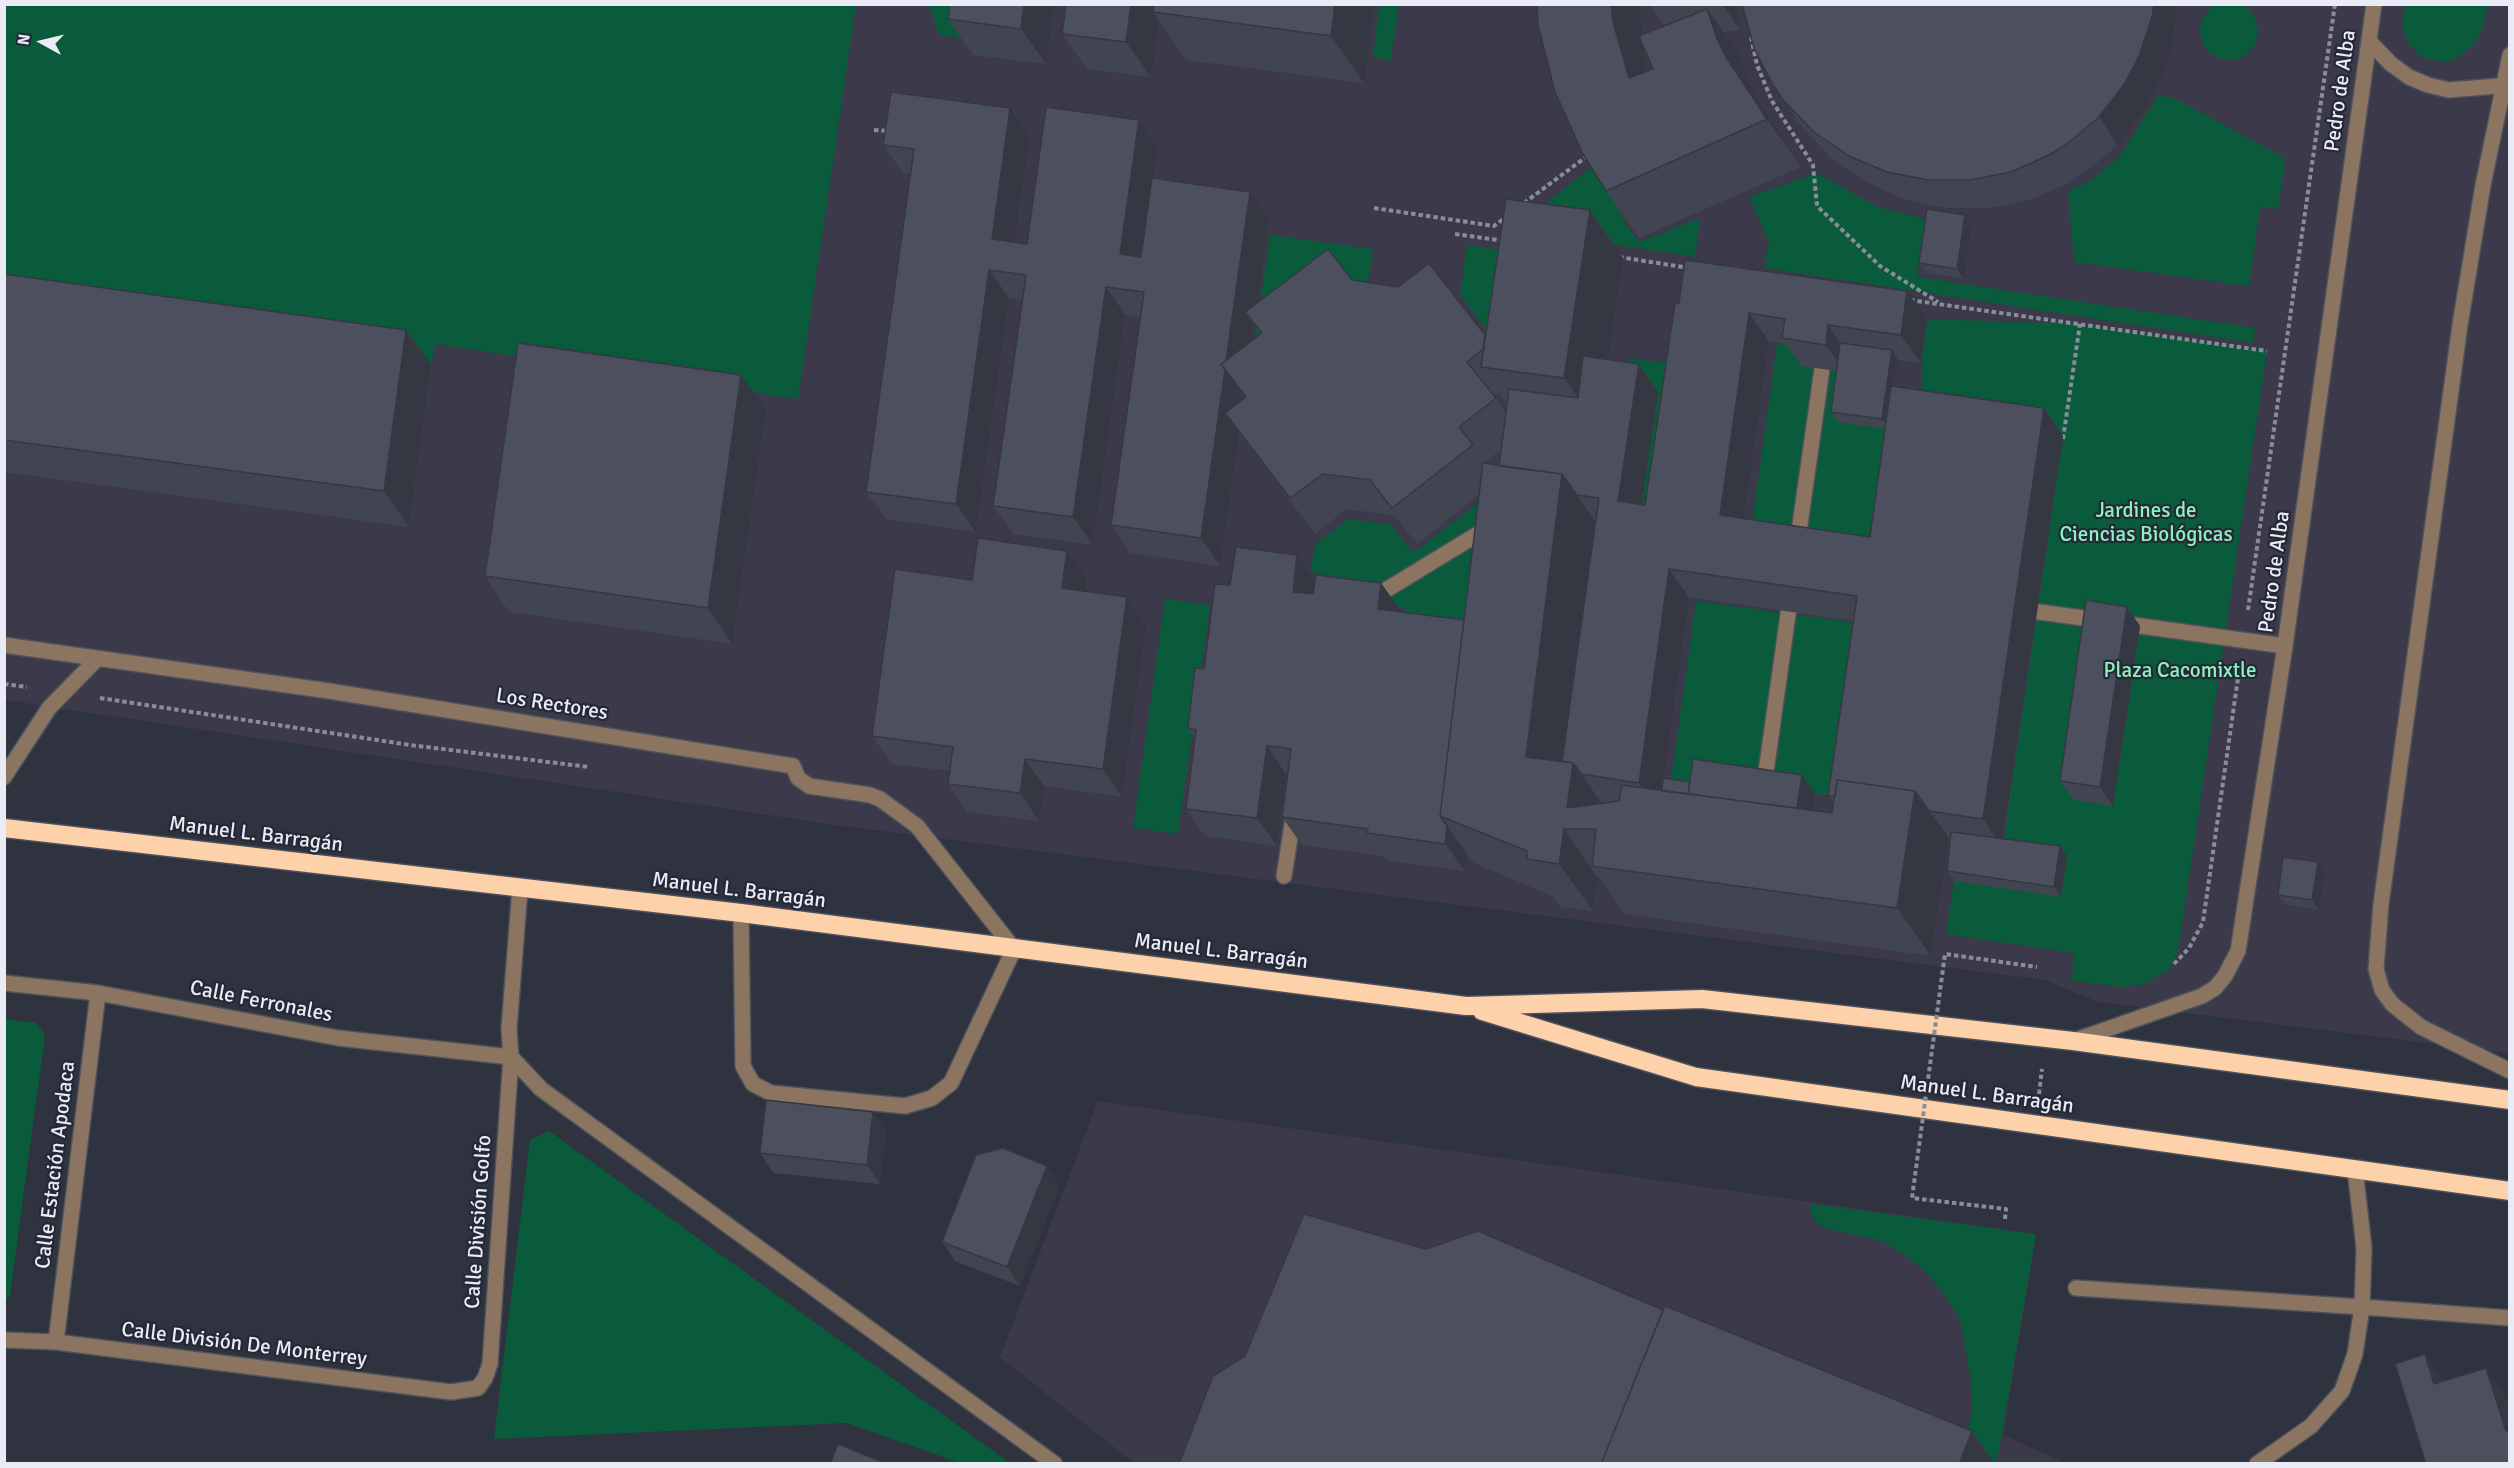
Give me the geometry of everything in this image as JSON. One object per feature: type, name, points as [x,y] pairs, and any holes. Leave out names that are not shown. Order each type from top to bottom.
[{"type":"highway","name":"Manuel L. Barragán","points":[[4,828],[741,914],[1466,1006],[1702,999],[2073,1041],[2510,1101]]},
{"type":"highway","name":"Manuel L. Barragán","points":[[1466,1006],[1696,1077],[2510,1191]]},
{"type":"street","name":"Pedro de Alba","points":[[2073,1041],[2202,996],[2215,988],[2233,964],[2242,935],[2285,646],[2374,4]]},
{"type":"street","points":[[2369,41],[2391,64],[2409,77],[2428,85],[2449,90],[2506,85]]},
{"type":"street","points":[[2510,55],[2506,85],[2483,185],[2460,325],[2381,904],[2376,969],[2382,990],[2392,1004],[2421,1026],[2510,1071]]},
{"type":"street","points":[[1796,556],[1822,369]]},
{"type":"street","points":[[1364,620],[1367,602],[1507,517]]},
{"type":"street","points":[[1764,786],[1793,580]]},
{"type":"street","points":[[2006,607],[2285,646]]},
{"type":"street","name":"Los Rectores","points":[[4,645],[329,691],[793,766],[798,778],[809,786],[870,795],[880,799],[917,826],[1014,949]]},
{"type":"street","points":[[4,777],[50,708],[98,659]]},
{"type":"street","points":[[1284,876],[1296,798]]},
{"type":"street","name":"Calle División Golfo","points":[[478,1388],[490,1364],[511,1057],[509,1029],[520,888]]},
{"type":"street","points":[[741,914],[743,1066],[753,1084],[771,1093],[904,1106],[932,1098],[951,1083],[1014,949]]},
{"type":"street","name":"Calle Ferronales","points":[[4,982],[98,993],[338,1038],[511,1057]]},
{"type":"street","name":"Calle Estación Apodaca","points":[[56,1342],[98,993]]},
{"type":"street","points":[[511,1057],[541,1089],[1055,1464]]},
{"type":"street","points":[[2257,1464],[2311,1426],[2342,1391],[2355,1354],[2362,1307],[2364,1248],[2355,1169]]},
{"type":"street","points":[[2076,1288],[2510,1318]]},
{"type":"street","name":"Calle División De Monterrey","points":[[4,1340],[56,1342],[451,1392],[478,1388]]},
{"type":"path","points":[[2174,964],[2189,948],[2203,922],[2335,4]]},
{"type":"path","points":[[1749,26],[1757,65],[1772,101],[1814,165],[1817,206],[1880,266],[1941,304]]},
{"type":"path","points":[[874,129],[893,132]]},
{"type":"path","points":[[1522,205],[1586,157]]},
{"type":"path","points":[[1374,208],[1494,226],[1513,212]]},
{"type":"path","points":[[1455,234],[1508,242]]},
{"type":"path","points":[[1613,257],[1691,268],[1690,279]]},
{"type":"path","points":[[1907,299],[2267,351]]},
{"type":"path","points":[[4,684],[410,745],[596,768]]},
{"type":"path","points":[[2004,1219],[2006,1209],[1912,1198],[1946,954],[2037,966]]},
{"type":"path","points":[[2035,1125],[2045,1039]]},
{"type":"shaded area","points":[[4,5],[2509,5],[2509,1053],[2098,1002],[2045,980],[835,825],[5,700]]},
{"type":"shaded area","points":[[1098,1101],[2036,1234],[2003,1435],[2066,1463],[1134,1463],[1000,1357]]},
{"type":"green space","points":[[2229,2],[2240,4],[2253,15],[2258,31],[2256,42],[2245,55],[2229,60],[2218,58],[2205,47],[2200,31],[2202,20],[2213,7]]},
{"type":"green space","points":[[2405,4],[2488,5],[2481,33],[2474,44],[2457,59],[2444,62],[2421,57],[2407,42],[2402,22]]},
{"type":"green space","points":[[4,5],[856,5],[798,399],[435,344],[408,520],[5,460]]},
{"type":"green space","points":[[929,5],[970,5],[965,39],[939,35]]},
{"type":"green space","points":[[1379,5],[1399,5],[1391,60],[1373,57]]},
{"type":"green space","points":[[2158,96],[2172,97],[2285,158],[2278,209],[2260,207],[2249,286],[2074,262],[2068,191],[2090,181],[2119,157]]},
{"type":"green space","points":[[1595,164],[1627,226],[1639,242],[1700,218],[1695,257],[1513,229]]},
{"type":"green space","points":[[1817,173],[1878,207],[1925,219],[1917,277],[2255,328],[2253,343],[1764,268],[1769,242],[1749,197]]},
{"type":"green space","points":[[1270,235],[1373,249],[1368,281],[1353,285],[1255,339]]},
{"type":"green space","points":[[1467,245],[1531,254],[1516,371],[1460,294]]},
{"type":"green space","points":[[1927,319],[2080,324],[2267,351],[2178,952],[2169,970],[2145,984],[2123,987],[2072,981],[2074,953],[1946,934],[1954,881],[2002,847],[2063,437],[1922,416],[1921,363]]},
{"type":"green space","points":[[1777,343],[1804,347],[1845,372],[1894,430],[1876,562],[1749,544]]},
{"type":"green space","points":[[1629,358],[1678,364],[1656,531],[1638,529],[1658,392],[1624,387]]},
{"type":"green space","points":[[1491,493],[1486,644],[1402,633],[1405,608],[1318,596],[1321,574],[1310,572],[1315,544],[1348,519],[1390,524],[1413,553]]},
{"type":"green space","points":[[1165,599],[1210,605],[1178,834],[1133,828]]},
{"type":"green space","points":[[1696,601],[1879,626],[1854,799],[1707,779],[1670,788]]},
{"type":"green space","points":[[5,1019],[36,1023],[45,1035],[10,1295],[5,1300]]},
{"type":"green space","points":[[549,1131],[1010,1463],[960,1463],[847,1423],[494,1439],[530,1140]]},
{"type":"green space","points":[[1811,1204],[2036,1234],[1997,1463],[1990,1463],[1961,1451],[1972,1414],[1972,1386],[1960,1319],[1943,1293],[1925,1271],[1882,1241],[1828,1229],[1818,1224],[1810,1212]]},
{"type":"building","points":[[950,4],[1024,4],[1021,29],[948,19]]},
{"type":"building","points":[[1066,4],[1131,4],[1126,42],[1062,34]]},
{"type":"building","points":[[1154,4],[1335,4],[1331,36],[1153,12]]},
{"type":"building","points":[[1537,4],[1611,4],[1613,22],[1629,78],[1653,69],[1639,36],[1707,9],[1726,57],[1767,119],[1606,191],[1583,154],[1555,92],[1538,25]]},
{"type":"building","points":[[1742,4],[2154,4],[2139,56],[2125,83],[2099,117],[2067,144],[2011,172],[1970,180],[1928,180],[1887,172],[1849,156],[1814,132],[1785,102],[1773,85],[1754,48]]},
{"type":"building","points":[[891,92],[1010,108],[992,239],[1027,244],[1046,107],[1139,120],[1120,254],[1141,257],[1152,178],[1250,192],[1226,361],[1221,364],[1225,370],[1201,538],[1111,525],[1144,292],[1106,287],[1073,517],[993,506],[1026,275],[989,270],[956,504],[866,492],[914,149],[883,145]]},
{"type":"building","points":[[1506,199],[1590,210],[1564,378],[1481,367]]},
{"type":"building","points":[[1927,209],[1965,215],[1957,269],[1919,263]]},
{"type":"building","points":[[1328,249],[1352,280],[1398,287],[1429,263],[1485,335],[1483,349],[1467,362],[1496,398],[1459,427],[1473,445],[1392,508],[1370,480],[1323,474],[1290,498],[1225,413],[1246,397],[1221,364],[1262,333],[1245,312]]},
{"type":"building","points":[[1685,260],[1907,291],[1901,335],[1828,325],[1826,345],[1782,338],[1785,319],[1749,313],[1720,515],[1870,537],[1891,386],[2044,408],[1983,819],[1929,811],[1915,791],[1837,780],[1835,797],[1828,796],[1857,596],[1669,569],[1639,783],[1581,774],[1573,763],[1562,761],[1599,498],[1577,495],[1562,474],[1499,466],[1509,389],[1578,398],[1583,356],[1639,364],[1618,501],[1645,505],[1675,303],[1679,303]]},
{"type":"building","points":[[4,274],[406,330],[384,491],[4,440]]},
{"type":"building","points":[[518,343],[741,375],[708,608],[485,576]]},
{"type":"building","points":[[1840,343],[1892,350],[1882,419],[1831,412]]},
{"type":"building","points":[[1483,463],[1562,474],[1526,757],[1573,763],[1567,808],[1619,801],[1622,785],[1832,813],[1837,780],[1915,791],[1897,908],[1592,866],[1596,829],[1564,829],[1559,864],[1527,859],[1527,851],[1440,816]]},
{"type":"building","points":[[978,538],[1067,551],[1062,588],[1127,597],[1103,769],[1025,759],[1020,793],[948,784],[953,747],[872,736],[895,569],[972,580]]},
{"type":"building","points":[[1236,547],[1297,555],[1293,592],[1313,594],[1316,575],[1381,583],[1378,609],[1464,620],[1440,816],[1447,826],[1445,844],[1367,833],[1368,829],[1282,817],[1291,749],[1280,747],[1267,746],[1257,818],[1186,809],[1196,730],[1188,728],[1195,668],[1204,669],[1215,584],[1230,585]]},
{"type":"building","points":[[2086,600],[2127,607],[2100,787],[2060,781]]},
{"type":"building","points":[[1693,759],[1802,775],[1797,808],[1688,794]]},
{"type":"building","points":[[1663,778],[1690,782],[1688,794],[1662,791]]},
{"type":"building","points":[[1951,832],[2060,846],[2054,887],[1947,871]]},
{"type":"building","points":[[2283,857],[2318,862],[2312,900],[2278,895]]},
{"type":"building","points":[[766,1100],[873,1112],[867,1165],[760,1153]]},
{"type":"building","points":[[1003,1148],[1047,1166],[1007,1267],[942,1242],[976,1155]]},
{"type":"building","points":[[1304,1214],[1426,1249],[1478,1231],[1663,1310],[1601,1464],[1179,1464],[1213,1376],[1245,1356]]},
{"type":"building","points":[[1665,1306],[1972,1431],[1959,1464],[1601,1464]]},
{"type":"building","points":[[2425,1354],[2434,1384],[2486,1368],[2506,1431],[2510,1430],[2510,1464],[2426,1464],[2395,1364]]},
{"type":"building","points":[[838,1444],[887,1464],[830,1464]]},
{"type":"park label","name":"Jardines de Ciencias Biológicas","points":[[2146,523]]},
{"type":"park label","name":"Plaza Cacomixtle","points":[[2180,671]]}]
